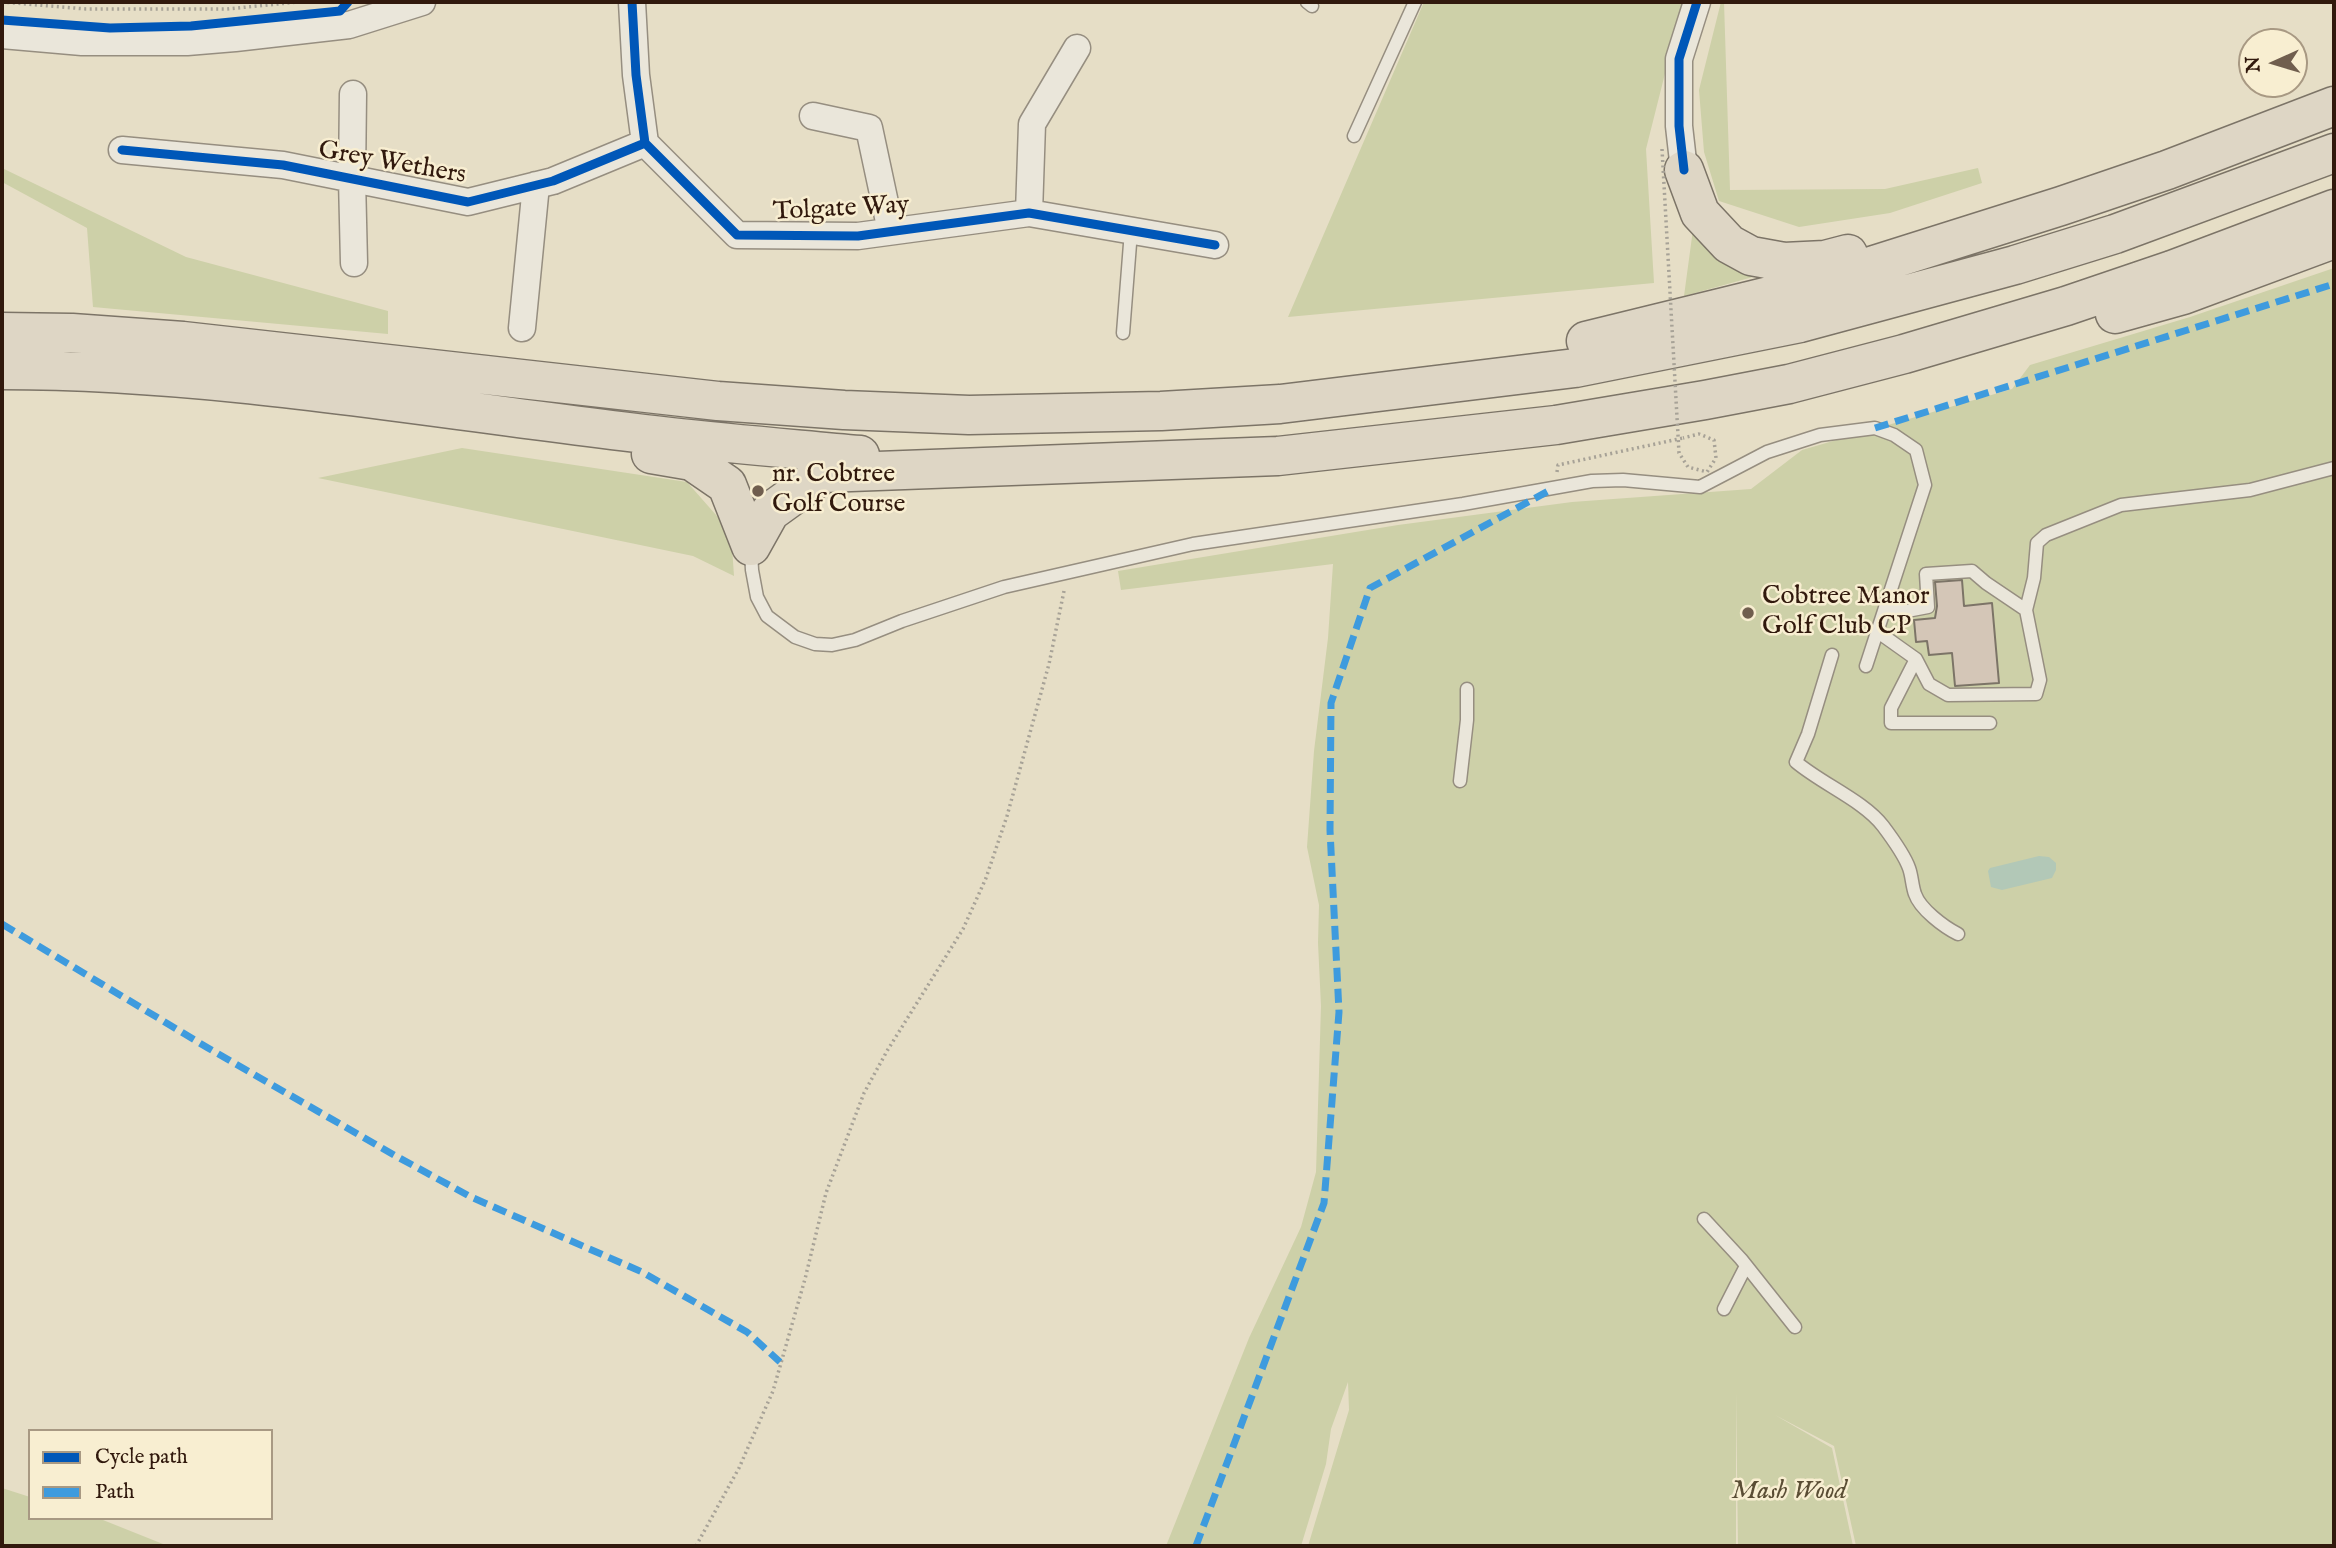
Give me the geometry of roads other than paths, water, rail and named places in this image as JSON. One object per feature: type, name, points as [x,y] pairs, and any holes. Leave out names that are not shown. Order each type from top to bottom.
[{"type":"highway","points":[[1359,396],[1798,289],[2167,170],[2334,106]]},
{"type":"highway","points":[[2,332],[72,332],[183,341],[718,401],[844,410],[969,415],[1161,411],[1280,404],[1575,368],[1845,312],[2115,234],[2334,153]]},
{"type":"highway","points":[[1673,160],[1700,213],[1729,244],[1751,256],[1784,262],[1825,260],[1978,221],[2061,206]]},
{"type":"highway","points":[[751,546],[770,512],[824,473],[1278,456],[1556,425],[1789,384],[1956,339],[2132,283],[2334,209]]},
{"type":"highway","points":[[1956,339],[2074,326],[2183,295],[2334,239]]},
{"type":"highway","points":[[2,370],[184,377],[326,392],[669,437],[925,461],[1026,465]]},
{"type":"highway","points":[[326,392],[443,421],[552,441],[692,461],[727,485],[751,546]]},
{"type":"street","points":[[2,35],[82,41],[161,42],[235,38],[349,25],[422,2]]},
{"type":"street","points":[[632,2],[636,75],[645,143]]},
{"type":"street","points":[[1673,160],[1678,126],[1679,59],[1697,2]]},
{"type":"street","points":[[1029,213],[1032,124],[1077,48]]},
{"type":"street","points":[[353,94],[354,264]]},
{"type":"street","points":[[813,116],[870,128],[891,231]]},
{"type":"street","name":"Grey Wethers","points":[[122,150],[284,165],[468,202],[553,181],[645,143]]},
{"type":"street","name":"Tolgate Way","points":[[645,143],[737,235],[858,236],[1029,213],[1215,245]]},
{"type":"street","points":[[522,328],[536,185]]},
{"type":"lane","points":[[1354,136],[1415,2]]},
{"type":"lane","points":[[1123,332],[1131,230]]},
{"type":"lane","points":[[751,546],[757,597],[767,616],[795,637],[815,644],[832,645],[855,640],[882,628],[1004,587],[1193,544],[1592,481],[1623,480],[1700,487],[1767,452],[1819,435],[1875,428],[1894,435],[1916,450],[1925,485],[1866,666]]},
{"type":"lane","points":[[1878,632],[1916,659],[1929,684],[1948,695],[2036,694],[2040,680],[2026,610],[2034,578],[2037,543],[2046,535],[2122,505],[2250,490],[2289,482],[2334,468]]},
{"type":"lane","points":[[1886,609],[1907,611],[1928,607],[1926,574],[1972,571],[2026,610]]},
{"type":"lane","points":[[1832,655],[1808,734],[1796,762],[1812,776],[1860,805],[1882,825],[1909,868],[1914,893],[1921,906],[1958,934]]},
{"type":"lane","points":[[1916,659],[1891,708],[1889,728],[1990,723]]},
{"type":"lane","points":[[1460,780],[1467,688]]},
{"type":"lane","points":[[1703,1219],[1746,1266],[1795,1327]]},
{"type":"lane","points":[[1724,1309],[1746,1266]]},
{"type":"place","name":"nr. Cobtree Golf Course","points":[[758,491]]},
{"type":"place","name":"Cobtree Manor Golf Club CP","points":[[1748,613]]},
{"type":"park label","name":"Mash Wood","points":[[1789,1493]]}]
